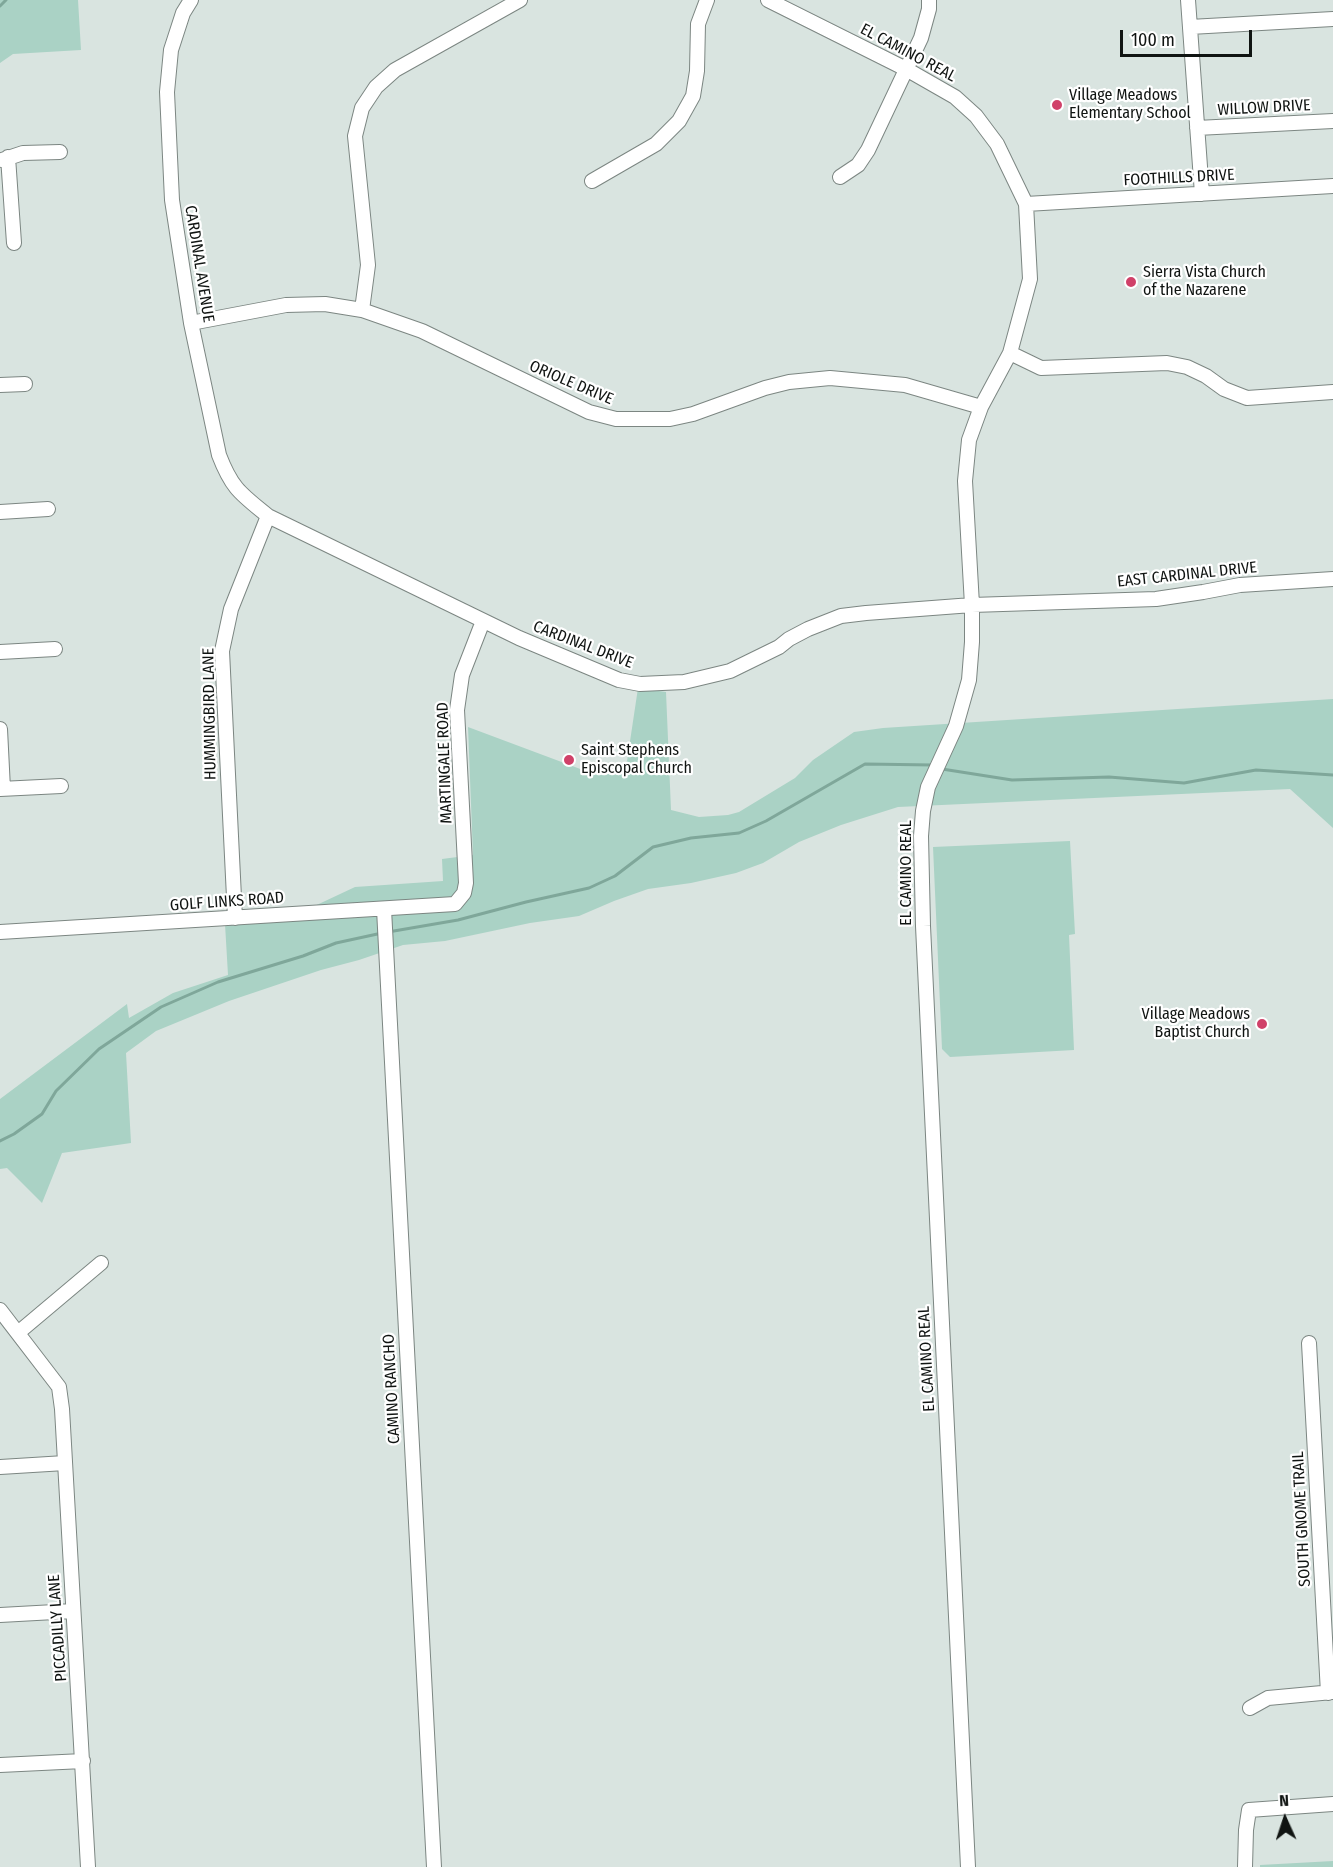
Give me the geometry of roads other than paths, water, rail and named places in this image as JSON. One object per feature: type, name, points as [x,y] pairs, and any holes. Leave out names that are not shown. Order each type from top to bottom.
[{"type":"street","name":"CARDINAL AVENUE","points":[[191,0],[183,13],[171,50],[167,92],[171,200],[211,426],[226,475],[237,491],[268,516]]},
{"type":"street","points":[[362,310],[368,265],[355,136],[362,108],[376,87],[395,70],[520,0]]},
{"type":"street","points":[[592,181],[656,144],[679,121],[693,96],[697,70],[698,24],[707,0]]},
{"type":"street","name":"EL CAMINO REAL","points":[[768,0],[906,69],[955,97],[976,116],[997,144],[1026,204],[1030,279],[1010,353],[981,407],[969,440],[965,480],[972,605],[969,680],[956,726],[928,787],[921,836],[923,926],[968,1867]]},
{"type":"street","points":[[840,177],[858,165],[868,150],[921,38],[929,9],[929,0]]},
{"type":"street","points":[[1188,0],[1202,194]]},
{"type":"street","points":[[1190,27],[1333,19]]},
{"type":"street","name":"WILLOW DRIVE","points":[[1197,128],[1333,120]]},
{"type":"street","points":[[14,243],[4,159],[23,153],[60,152]]},
{"type":"street","name":"FOOTHILLS DRIVE","points":[[1026,204],[1333,186]]},
{"type":"street","name":"ORIOLE DRIVE","points":[[191,323],[286,305],[325,304],[362,310],[422,331],[589,412],[616,419],[670,419],[693,414],[765,387],[830,378],[905,385],[981,407]]},
{"type":"street","points":[[1010,353],[1041,368],[1167,363],[1187,367],[1206,376],[1224,389],[1247,398],[1333,392]]},
{"type":"street","points":[[0,385],[25,384]]},
{"type":"street","points":[[0,512],[48,509]]},
{"type":"street","name":"CARDINAL DRIVE","points":[[268,516],[483,621],[619,680],[640,684],[668,684],[730,671],[779,647],[807,629],[841,616],[972,605]]},
{"type":"street","name":"HUMMINGBIRD LANE","points":[[235,918],[222,651],[231,609],[268,516]]},
{"type":"street","name":"EAST CARDINAL DRIVE","points":[[972,605],[1156,598],[1240,585],[1333,579]]},
{"type":"street","name":"MARTINGALE ROAD","points":[[455,903],[464,893],[466,883],[457,710],[462,675],[483,621]]},
{"type":"street","points":[[0,652],[55,649]]},
{"type":"street","points":[[0,729],[2,789],[61,786]]},
{"type":"street","name":"GOLF LINKS ROAD","points":[[0,932],[455,903]]},
{"type":"street","name":"CAMINO RANCHO","points":[[384,909],[434,1867]]},
{"type":"street","points":[[0,1310],[19,1332],[101,1263]]},
{"type":"street","name":"PICCADILLY LANE","points":[[19,1332],[59,1387],[88,1867]]},
{"type":"street","name":"SOUTH GNOME TRAIL","points":[[1309,1343],[1330,1692]]},
{"type":"street","points":[[0,1467],[65,1463]]},
{"type":"street","points":[[0,1615],[73,1611]]},
{"type":"street","points":[[1250,1708],[1268,1698],[1330,1692]]},
{"type":"street","points":[[0,1765],[83,1761]]},
{"type":"street","points":[[1245,1867],[1249,1810],[1333,1804]]},
{"type":"waterway","points":[[0,6],[6,0]]},
{"type":"waterway","points":[[388,932],[458,920],[589,888],[615,876],[653,847],[691,838],[739,833],[766,821],[865,764],[933,765]]},
{"type":"waterway","points":[[942,769],[1012,780],[1109,777],[1184,783],[1256,770],[1333,775]]},
{"type":"waterway","points":[[0,1141],[42,1114],[56,1091],[99,1049],[161,1007],[218,982],[303,956],[336,943],[382,933]]},
{"type":"place","name":"Village Meadows Elementary School","points":[[1057,105]]},
{"type":"place","name":"Sierra Vista Church of the Nazarene","points":[[1131,282]]},
{"type":"place","name":"Saint Stephens Episcopal Church","points":[[569,760]]},
{"type":"place","name":"Village Meadows Baptist Church","points":[[1262,1024]]}]
